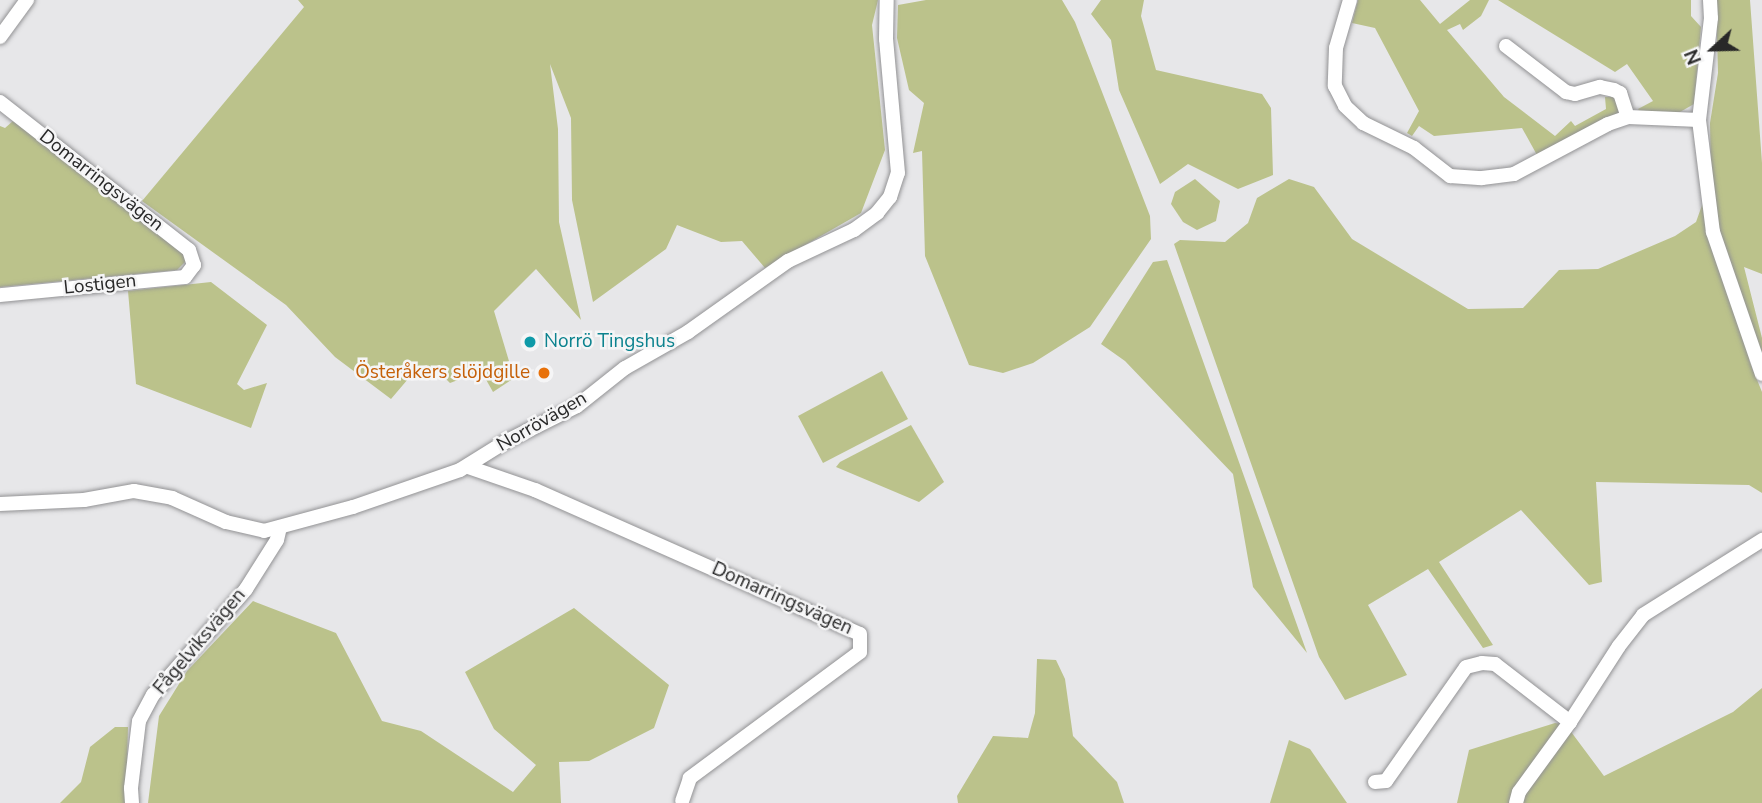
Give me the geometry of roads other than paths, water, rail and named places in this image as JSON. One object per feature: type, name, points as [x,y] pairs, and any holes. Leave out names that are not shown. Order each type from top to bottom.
[{"type":"street","points":[[0,37],[27,0]]},
{"type":"street","name":"Norrövägen","points":[[0,504],[84,500],[134,491],[172,498],[226,522],[264,531],[353,507],[468,467],[505,442],[577,406],[625,368],[688,332],[788,261],[854,230],[877,213],[890,197],[898,173],[886,39],[887,0]]},
{"type":"street","points":[[1350,0],[1336,48],[1335,86],[1345,106],[1363,123],[1428,156],[1450,176],[1482,178],[1514,174],[1608,124],[1628,117],[1699,120]]},
{"type":"street","points":[[1710,0],[1712,18],[1699,120],[1713,232],[1762,374]]},
{"type":"street","points":[[1506,46],[1566,92],[1575,94],[1600,87],[1620,93],[1628,117]]},
{"type":"street","name":"Domarringsvägen","points":[[0,102],[189,250],[194,265]]},
{"type":"street","name":"Lostigen","points":[[0,295],[185,277],[194,265]]},
{"type":"street","name":"Domarringsvägen","points":[[468,467],[535,490],[860,634],[860,652],[690,778],[682,801]]},
{"type":"street","name":"Fågelviksvägen","points":[[132,803],[131,789],[139,721],[153,695],[246,589],[276,540],[280,527]]},
{"type":"street","points":[[1516,803],[1519,792],[1643,615],[1762,540]]},
{"type":"street","points":[[1375,782],[1386,781],[1465,667],[1482,663],[1495,664],[1570,722]]},
{"type":"place","name":"Norrö Tingshus","points":[[530,342]]},
{"type":"place","name":"Österåkers slöjdgille","points":[[544,373]]}]
